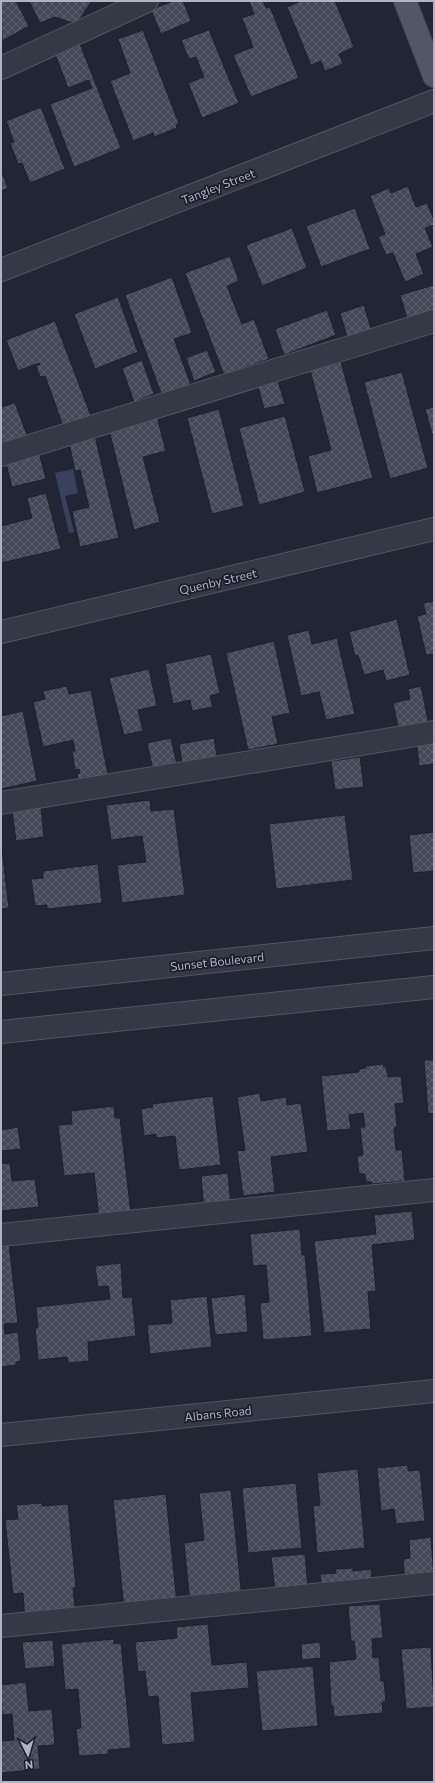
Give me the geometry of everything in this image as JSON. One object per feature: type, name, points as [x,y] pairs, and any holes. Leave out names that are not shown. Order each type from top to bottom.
[{"type":"main road","points":[[406,1],[434,76]]},
{"type":"street","points":[[1,68],[147,1]]},
{"type":"street","name":"Tangley Street","points":[[1,270],[434,101]]},
{"type":"street","points":[[1,455],[434,321]]},
{"type":"street","name":"Quenby Street","points":[[1,632],[434,529]]},
{"type":"street","points":[[1,803],[434,732]]},
{"type":"street","name":"Sunset Boulevard","points":[[1,984],[434,938]]},
{"type":"street","points":[[1,1032],[434,987]]},
{"type":"street","points":[[1,1235],[434,1190]]},
{"type":"street","name":"Albans Road","points":[[1,1435],[434,1391]]},
{"type":"street","points":[[1,1626],[434,1583]]},
{"type":"water","points":[[73,469],[78,493],[65,496],[74,532],[69,533],[55,473]]},
{"type":"building","points":[[1,1],[16,1],[29,26],[2,41]]},
{"type":"building","points":[[29,1],[91,2],[76,24],[55,17],[40,23]]},
{"type":"building","points":[[173,1],[183,1],[191,21],[161,34],[151,10]]},
{"type":"building","points":[[249,1],[263,1],[266,8],[270,7],[299,78],[251,97],[233,55],[253,47],[242,18],[254,14]]},
{"type":"building","points":[[301,1],[335,1],[354,47],[339,54],[343,64],[325,71],[321,61],[311,65],[287,7]]},
{"type":"building","points":[[143,30],[179,124],[176,125],[177,128],[154,137],[153,133],[133,141],[110,81],[130,73],[118,39]]},
{"type":"building","points":[[209,30],[239,103],[202,118],[188,83],[204,77],[196,57],[189,59],[181,40]]},
{"type":"building","points":[[80,44],[121,148],[74,167],[50,104],[92,88],[89,80],[68,88],[55,54]]},
{"type":"building","points":[[41,107],[65,169],[30,183],[22,163],[18,164],[10,143],[14,142],[6,121]]},
{"type":"building","points":[[1,170],[8,188],[1,191]]},
{"type":"building","points":[[408,186],[416,207],[427,203],[434,220],[434,225],[425,228],[433,247],[416,254],[424,274],[405,282],[393,253],[386,255],[378,237],[385,234],[370,196],[389,188],[391,193]]},
{"type":"building","points":[[355,208],[370,249],[321,267],[306,226]]},
{"type":"building","points":[[292,228],[307,268],[262,286],[246,245]]},
{"type":"building","points":[[230,256],[239,281],[227,286],[242,324],[254,319],[269,359],[224,375],[185,273]]},
{"type":"building","points":[[172,277],[192,333],[174,339],[191,385],[162,396],[125,295]]},
{"type":"building","points":[[434,285],[434,310],[407,318],[400,295]]},
{"type":"building","points":[[118,297],[138,352],[95,369],[74,314]]},
{"type":"building","points":[[364,305],[372,332],[348,340],[340,313]]},
{"type":"building","points":[[327,310],[336,335],[284,355],[275,329]]},
{"type":"building","points":[[55,321],[91,416],[63,426],[45,376],[40,377],[36,366],[40,364],[39,363],[18,371],[6,340]]},
{"type":"building","points":[[207,350],[216,372],[194,381],[186,358]]},
{"type":"building","points":[[142,360],[154,394],[134,402],[122,368]]},
{"type":"building","points":[[341,362],[373,478],[317,493],[308,456],[331,450],[310,370]]},
{"type":"building","points":[[402,372],[428,468],[390,479],[364,382]]},
{"type":"building","points":[[278,381],[285,404],[264,409],[258,386]]},
{"type":"building","points":[[15,403],[27,435],[4,444],[1,442],[1,407]]},
{"type":"building","points":[[434,407],[434,441],[425,409]]},
{"type":"building","points":[[219,409],[244,506],[212,514],[187,418]]},
{"type":"building","points":[[285,416],[305,492],[259,505],[239,428]]},
{"type":"building","points":[[157,417],[166,451],[143,457],[160,522],[134,530],[109,430]]},
{"type":"building","points":[[95,436],[119,538],[80,547],[72,511],[89,507],[80,470],[75,471],[69,442]]},
{"type":"building","points":[[39,452],[46,479],[12,487],[5,460]]},
{"type":"building","points":[[46,493],[61,549],[1,563],[1,526],[32,518],[27,498]]},
{"type":"building","points":[[434,601],[434,654],[426,655],[417,616],[426,614],[423,603]]},
{"type":"building","points":[[397,619],[410,675],[386,681],[383,670],[364,675],[358,655],[355,656],[349,632]]},
{"type":"building","points":[[309,630],[312,644],[337,638],[355,714],[326,720],[319,692],[301,696],[287,635]]},
{"type":"building","points":[[274,641],[290,713],[272,717],[278,744],[248,750],[226,653]]},
{"type":"building","points":[[211,654],[220,693],[210,696],[213,707],[192,711],[190,700],[173,704],[165,664]]},
{"type":"building","points":[[149,669],[157,706],[138,710],[143,731],[124,735],[109,678]]},
{"type":"building","points":[[67,686],[69,694],[91,690],[109,779],[79,782],[77,774],[80,773],[79,769],[75,770],[72,751],[75,751],[73,740],[43,747],[33,702],[45,699],[43,691]]},
{"type":"building","points":[[421,686],[429,725],[399,732],[393,703],[410,699],[408,689]]},
{"type":"building","points":[[23,711],[37,781],[1,789],[1,716]]},
{"type":"building","points":[[171,738],[177,765],[153,770],[147,743]]},
{"type":"building","points":[[214,738],[218,763],[183,769],[179,744]]},
{"type":"building","points":[[434,743],[434,764],[419,766],[417,745]]},
{"type":"building","points":[[360,757],[364,787],[335,790],[331,761]]},
{"type":"building","points":[[150,800],[151,811],[174,809],[185,895],[122,903],[117,865],[146,862],[142,836],[111,840],[106,805]]},
{"type":"building","points":[[41,807],[44,837],[16,841],[12,810]]},
{"type":"building","points":[[345,815],[353,880],[276,889],[269,824]]},
{"type":"building","points":[[434,832],[434,871],[413,873],[409,835]]},
{"type":"building","points":[[1,841],[9,908],[1,909]]},
{"type":"building","points":[[98,864],[102,903],[47,909],[47,905],[35,906],[31,879],[43,878],[43,871]]},
{"type":"building","points":[[424,1060],[434,1060],[434,1113],[428,1114]]},
{"type":"building","points":[[383,1064],[384,1067],[386,1066],[388,1077],[401,1076],[404,1103],[395,1104],[397,1127],[394,1128],[396,1150],[402,1150],[405,1181],[372,1184],[372,1182],[366,1182],[365,1174],[359,1174],[357,1156],[363,1155],[360,1127],[365,1127],[363,1113],[349,1115],[351,1129],[327,1131],[321,1076],[359,1072],[359,1069],[366,1068],[365,1066]]},
{"type":"building","points":[[260,1093],[261,1101],[286,1097],[287,1105],[301,1103],[308,1152],[271,1157],[275,1192],[243,1196],[237,1151],[245,1150],[237,1097]]},
{"type":"building","points":[[213,1096],[221,1165],[179,1170],[175,1136],[156,1138],[156,1134],[144,1136],[141,1109],[153,1107],[152,1104]]},
{"type":"building","points":[[114,1106],[115,1118],[120,1118],[131,1214],[99,1218],[94,1173],[64,1176],[58,1125],[72,1124],[71,1111]]},
{"type":"building","points":[[18,1127],[21,1149],[1,1151],[1,1130]]},
{"type":"building","points":[[10,1163],[12,1181],[35,1179],[39,1207],[1,1211],[1,1164]]},
{"type":"building","points":[[228,1173],[231,1208],[204,1211],[201,1176]]},
{"type":"building","points":[[412,1211],[415,1240],[372,1245],[376,1291],[368,1292],[371,1329],[324,1333],[314,1241],[376,1234],[374,1215]]},
{"type":"building","points":[[300,1229],[302,1255],[305,1255],[312,1336],[263,1340],[260,1303],[269,1302],[266,1265],[253,1266],[250,1234]]},
{"type":"building","points":[[9,1244],[18,1323],[4,1324],[5,1334],[18,1332],[21,1361],[16,1362],[16,1365],[1,1367],[1,1245]]},
{"type":"building","points":[[121,1263],[123,1298],[132,1297],[136,1336],[88,1342],[89,1361],[68,1363],[67,1357],[38,1360],[35,1328],[38,1328],[36,1307],[110,1299],[108,1286],[98,1287],[95,1266]]},
{"type":"building","points":[[245,1294],[248,1332],[215,1335],[211,1298]]},
{"type":"building","points":[[207,1296],[212,1347],[150,1354],[147,1325],[172,1323],[170,1300]]},
{"type":"building","points":[[408,1465],[408,1471],[420,1470],[425,1521],[396,1524],[394,1509],[381,1511],[377,1468]]},
{"type":"building","points":[[358,1469],[365,1548],[317,1553],[313,1506],[320,1505],[317,1473]]},
{"type":"building","points":[[296,1483],[302,1548],[248,1553],[242,1488]]},
{"type":"building","points":[[231,1490],[242,1598],[190,1603],[184,1543],[204,1540],[199,1493]]},
{"type":"building","points":[[166,1494],[177,1604],[124,1609],[113,1500]]},
{"type":"building","points":[[42,1503],[42,1506],[68,1504],[76,1587],[73,1588],[76,1617],[25,1622],[23,1593],[13,1594],[5,1520],[18,1519],[16,1505]]},
{"type":"building","points":[[431,1537],[434,1580],[405,1583],[403,1559],[410,1558],[409,1540]]},
{"type":"building","points":[[305,1554],[308,1588],[275,1591],[271,1557]]},
{"type":"building","points":[[353,1568],[353,1571],[371,1569],[373,1587],[322,1592],[320,1574],[336,1573],[335,1569]]},
{"type":"building","points":[[380,1604],[383,1638],[372,1639],[373,1658],[379,1657],[381,1681],[384,1681],[386,1702],[382,1702],[383,1713],[334,1717],[333,1706],[331,1706],[329,1662],[356,1659],[354,1641],[351,1641],[348,1606]]},
{"type":"building","points":[[208,1624],[212,1665],[247,1662],[249,1688],[191,1693],[195,1742],[162,1745],[158,1696],[148,1697],[145,1671],[138,1672],[135,1642],[177,1638],[176,1627]]},
{"type":"building","points":[[114,1639],[114,1644],[121,1643],[131,1748],[108,1750],[109,1754],[79,1756],[76,1729],[81,1728],[78,1689],[65,1690],[61,1644]]},
{"type":"building","points":[[53,1640],[55,1666],[25,1669],[22,1642]]},
{"type":"building","points":[[320,1642],[321,1658],[302,1660],[301,1644]]},
{"type":"building","points":[[431,1647],[434,1707],[406,1709],[401,1649]]},
{"type":"building","points":[[313,1666],[318,1726],[262,1731],[256,1671]]},
{"type":"building","points":[[26,1682],[29,1711],[52,1709],[55,1745],[38,1746],[40,1769],[1,1773],[1,1741],[14,1740],[12,1714],[2,1715],[1,1685]]}]
